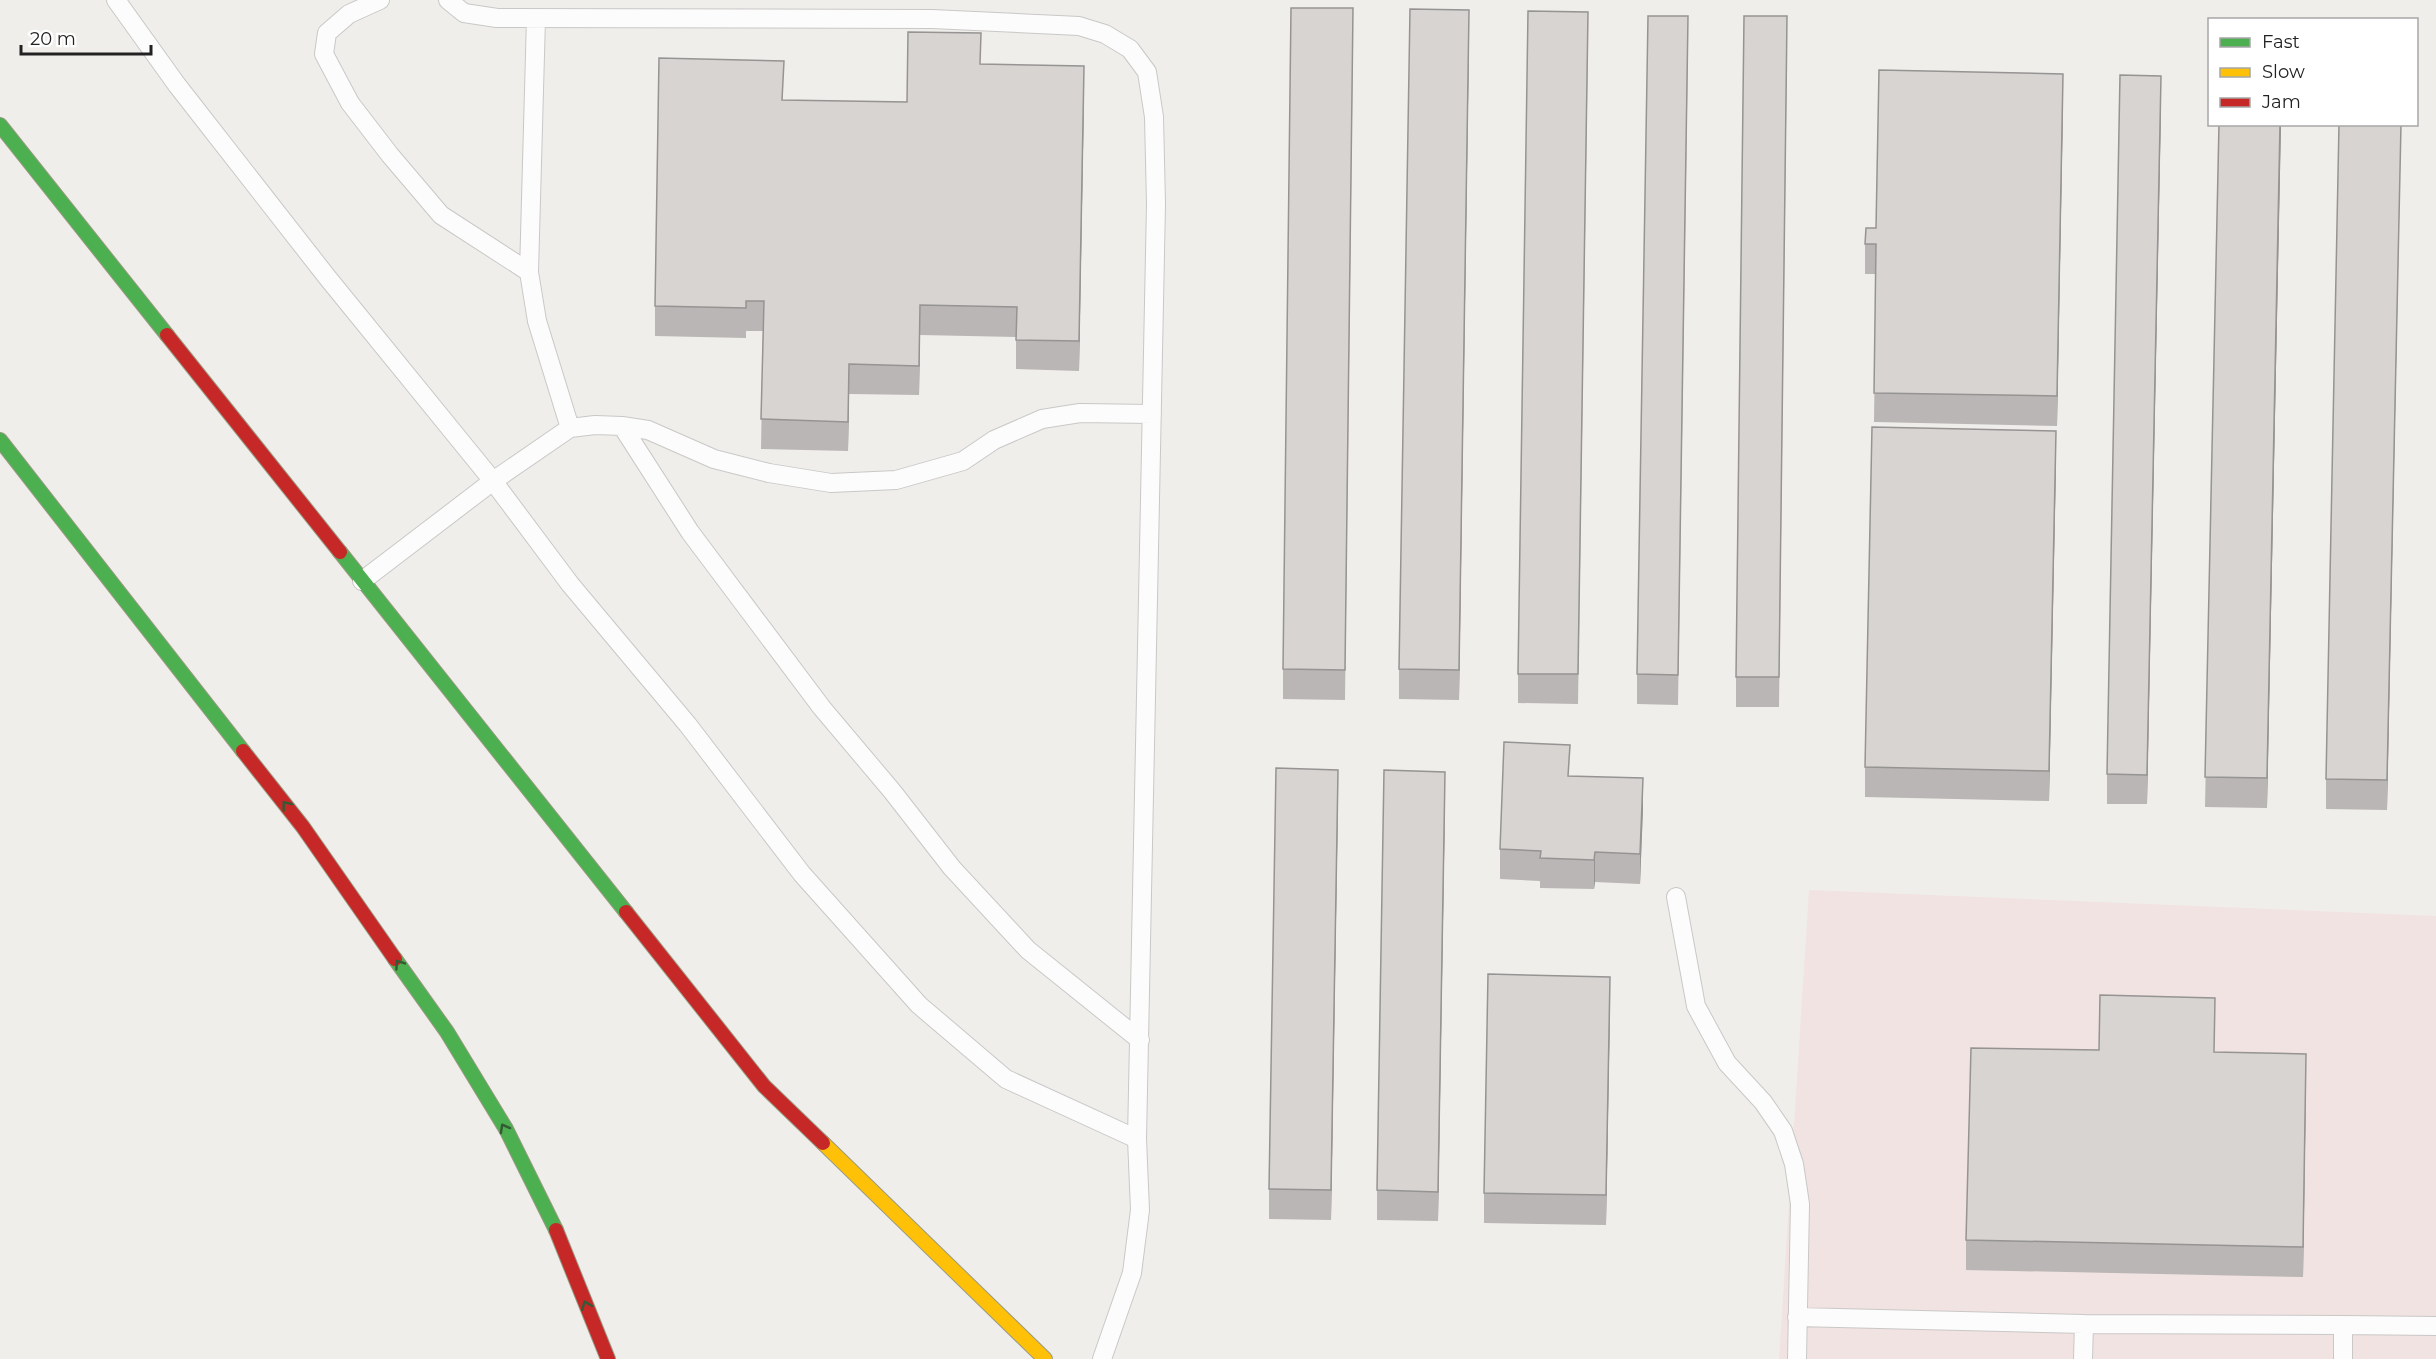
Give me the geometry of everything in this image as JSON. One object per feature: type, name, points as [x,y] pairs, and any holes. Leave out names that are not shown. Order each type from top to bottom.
[{"type":"main road","points":[[0,125],[764,1086],[1045,1359]]},
{"type":"main road","points":[[0,440],[303,827],[447,1032],[506,1129],[557,1233],[608,1359]]},
{"type":"lane","points":[[116,0],[177,85],[327,277],[493,481],[570,584],[688,725],[802,874],[919,1005],[1005,1079],[1137,1138]]},
{"type":"lane","points":[[380,0],[349,14],[327,33],[324,54],[350,104],[441,215],[529,272]]},
{"type":"lane","points":[[448,0],[464,13],[497,18],[932,19],[1079,26],[1105,34],[1130,49],[1147,72],[1155,117],[1156,204],[1137,1138],[1140,1210],[1132,1273],[1102,1359]]},
{"type":"lane","points":[[536,18],[529,272],[537,321],[570,428]]},
{"type":"lane","points":[[362,581],[493,481],[570,428],[595,425],[648,430],[714,459],[769,473],[831,483],[896,480],[963,461],[994,440],[1042,419],[1080,413],[1152,414]]},
{"type":"lane","points":[[622,426],[690,532],[822,708],[892,791],[952,868],[1029,950],[1140,1040]]},
{"type":"lane","points":[[1676,897],[1696,1006],[1727,1063],[1763,1102],[1783,1131],[1794,1164],[1800,1204],[1797,1359]]},
{"type":"lane","points":[[1797,1317],[2084,1324],[2436,1326]]},
{"type":"lane","points":[[2083,1359],[2084,1324]]},
{"type":"lane","points":[[2343,1325],[2343,1359]]},
{"type":"shaded area","points":[[1809,890],[2436,916],[2436,1359],[1779,1359]]},
{"type":"building","points":[[1291,8],[1353,8],[1345,670],[1283,669]]},
{"type":"building","points":[[1410,9],[1469,10],[1459,670],[1399,669]]},
{"type":"building","points":[[1528,11],[1588,12],[1578,674],[1518,674]]},
{"type":"building","points":[[1648,16],[1688,16],[1678,675],[1637,674]]},
{"type":"building","points":[[1744,16],[1787,16],[1779,677],[1736,677]]},
{"type":"building","points":[[908,32],[981,33],[980,64],[1084,66],[1079,341],[1016,340],[1017,307],[920,305],[919,366],[849,364],[848,422],[761,419],[764,301],[746,301],[746,308],[655,306],[659,58],[784,61],[782,100],[907,102]]},
{"type":"building","points":[[1879,70],[2063,74],[2057,396],[1874,393],[1876,244],[1865,244],[1866,228],[1876,228]]},
{"type":"building","points":[[2120,75],[2161,76],[2147,775],[2107,774]]},
{"type":"building","points":[[2219,126],[2280,126],[2267,778],[2205,777]]},
{"type":"building","points":[[2339,126],[2401,126],[2387,780],[2326,779]]},
{"type":"building","points":[[1872,427],[2056,431],[2049,771],[1865,767]]},
{"type":"building","points":[[1504,742],[1570,745],[1568,776],[1643,778],[1640,854],[1595,852],[1594,860],[1540,858],[1541,851],[1500,849]]},
{"type":"building","points":[[1276,768],[1338,770],[1331,1190],[1269,1189]]},
{"type":"building","points":[[1384,770],[1445,772],[1438,1192],[1377,1190]]},
{"type":"building","points":[[1488,974],[1610,977],[1606,1195],[1484,1193]]},
{"type":"building","points":[[2100,995],[2215,998],[2214,1052],[2306,1054],[2303,1247],[1966,1240],[1971,1048],[2099,1050]]},
{"type":"traffic: fast","points":[[0,125],[167,335]]},
{"type":"traffic: fast","points":[[0,440],[243,751]]},
{"type":"traffic: fast","points":[[340,552],[626,912]]},
{"type":"traffic: fast","points":[[395,959],[447,1032],[506,1129],[556,1230]]},
{"type":"traffic: slow","points":[[823,1143],[1045,1359]]},
{"type":"traffic: jam","points":[[167,335],[340,552]]},
{"type":"traffic: jam","points":[[243,751],[303,827],[395,959]]},
{"type":"traffic: jam","points":[[626,912],[764,1086],[823,1143]]},
{"type":"traffic: jam","points":[[556,1230],[608,1359]]}]
